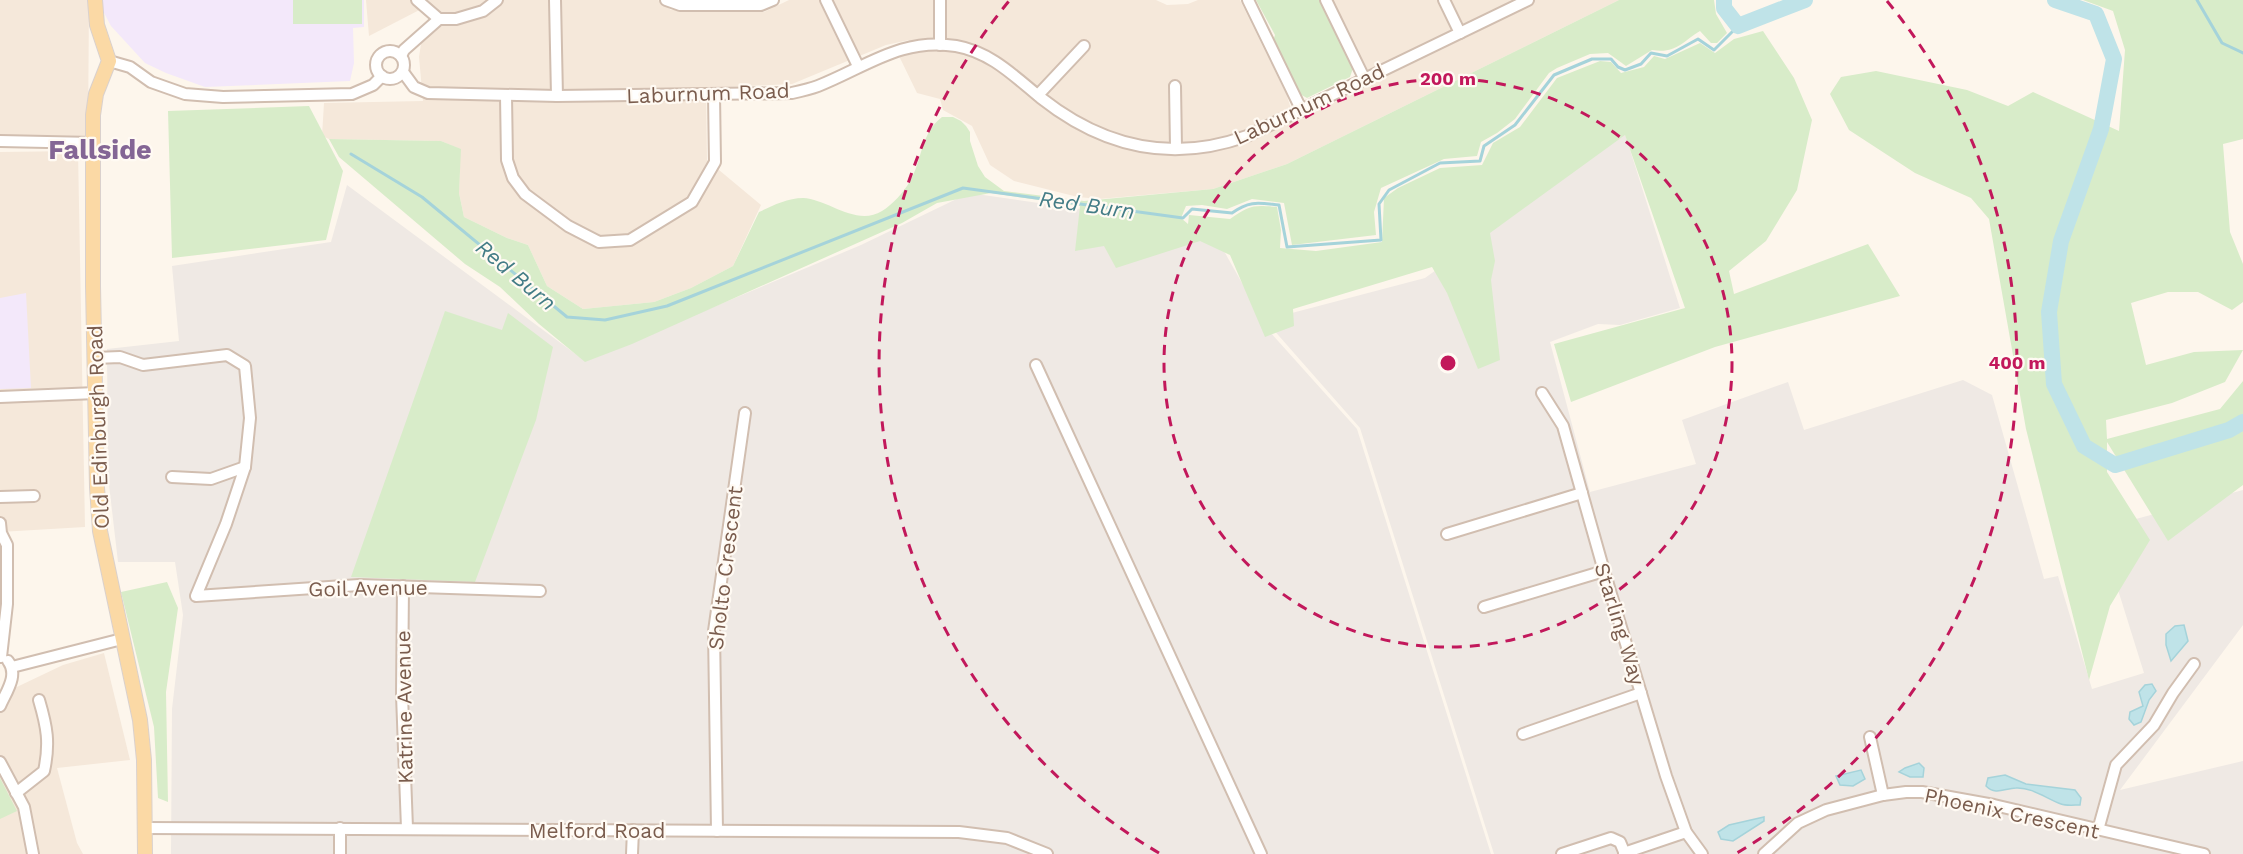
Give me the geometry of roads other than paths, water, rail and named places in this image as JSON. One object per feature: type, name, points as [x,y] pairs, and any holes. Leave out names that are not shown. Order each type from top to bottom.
[{"type":"main road","points":[[95,0],[97,25],[109,61]]},
{"type":"main road","name":"Old Edinburgh Road","points":[[109,61],[96,94],[93,115],[93,286],[97,487],[100,531],[140,720],[144,760],[145,854]]},
{"type":"street","points":[[417,0],[439,19],[456,19],[483,11],[498,0]]},
{"type":"street","points":[[555,0],[557,96]]},
{"type":"street","points":[[666,0],[680,5],[761,5],[773,0]]},
{"type":"street","points":[[826,0],[858,66]]},
{"type":"street","points":[[940,0],[940,45]]},
{"type":"street","points":[[1248,0],[1302,111]]},
{"type":"street","points":[[1326,0],[1365,80]]},
{"type":"street","points":[[1444,0],[1460,33]]},
{"type":"street","name":"Laburnum Road","points":[[403,72],[414,87],[428,93],[557,96],[792,93],[817,86],[896,50],[917,46],[957,46],[983,55],[1007,69],[1065,117],[1089,130],[1116,141],[1136,145],[1196,148],[1231,142],[1302,111],[1528,0]]},
{"type":"street","points":[[400,56],[439,19]]},
{"type":"street","points":[[1038,95],[1084,46]]},
{"type":"street","points":[[393,52],[400,56],[404,64],[403,72],[393,79],[382,76],[377,66],[381,55],[393,52]]},
{"type":"street","points":[[109,61],[130,67],[151,82],[185,94],[223,97],[352,94],[373,85],[382,76]]},
{"type":"street","points":[[1175,86],[1176,148]]},
{"type":"street","points":[[506,96],[507,160],[513,178],[525,194],[568,226],[599,242],[630,240],[692,202],[716,162],[714,95]]},
{"type":"street","points":[[0,141],[94,143]]},
{"type":"street","points":[[95,358],[120,357],[143,365],[227,355],[245,366],[250,418],[245,467],[211,479],[172,477]]},
{"type":"street","points":[[1036,365],[1261,854]]},
{"type":"street","points":[[0,397],[96,393]]},
{"type":"street","name":"Starling Way","points":[[1542,393],[1563,426],[1662,765],[1686,832],[1702,854]]},
{"type":"street","name":"Sholto Crescent","points":[[717,831],[714,631],[745,414]]},
{"type":"street","name":"Goil Avenue","points":[[245,467],[226,524],[196,596],[359,585],[540,591]]},
{"type":"street","points":[[1447,534],[1582,493]]},
{"type":"street","points":[[0,497],[34,495]]},
{"type":"street","points":[[0,523],[1,533],[7,545],[4,572],[7,604],[0,657],[12,666],[13,679],[4,688],[0,706]]},
{"type":"street","points":[[1484,607],[1604,571]]},
{"type":"street","name":"Katrine Avenue","points":[[403,586],[402,695],[407,828]]},
{"type":"street","points":[[12,666],[122,639]]},
{"type":"street","points":[[2098,830],[2116,765],[2154,725],[2194,664]]},
{"type":"street","points":[[1523,734],[1641,693]]},
{"type":"street","points":[[16,793],[44,771],[49,748],[39,700]]},
{"type":"street","points":[[1870,737],[1883,795]]},
{"type":"street","points":[[0,762],[24,807],[33,854]]},
{"type":"street","name":"Phoenix Crescent","points":[[1764,854],[1798,823],[1826,810],[1883,795],[1922,792],[1967,800],[2204,854]]},
{"type":"street","name":"Melford Road","points":[[144,828],[959,832],[1007,838],[1047,854]]},
{"type":"street","points":[[340,828],[340,854]]},
{"type":"street","points":[[632,854],[633,830]]},
{"type":"street","points":[[1562,854],[1611,838],[1620,842],[1624,854],[1686,832]]},
{"type":"water","points":[[2184,625],[2188,641],[2171,661],[2166,645],[2166,634],[2175,626]]},
{"type":"water","points":[[2152,684],[2156,691],[2149,700],[2141,722],[2134,725],[2129,719],[2130,712],[2143,706],[2139,692],[2145,685]]},
{"type":"water","points":[[1919,763],[1924,768],[1923,777],[1910,777],[1899,772],[1905,768]]},
{"type":"water","points":[[1861,770],[1865,779],[1853,786],[1840,785],[1836,776]]},
{"type":"water","points":[[2005,775],[2026,784],[2075,790],[2081,798],[2080,805],[2063,805],[2028,789],[1993,791],[1986,786],[1988,778]]},
{"type":"water","points":[[1764,817],[1764,821],[1733,841],[1721,839],[1718,832],[1729,825]]},
{"type":"waterway","points":[[1724,0],[1724,8],[1738,26],[1805,0]]},
{"type":"waterway","points":[[2055,0],[2096,14],[2114,59],[2101,129],[2061,241],[2049,312],[2054,384],[2084,446],[2115,465],[2229,430],[2243,422]]},
{"type":"waterway","points":[[2197,0],[2222,43],[2243,53]]},
{"type":"waterway","name":"Red Burn","points":[[351,154],[422,197],[567,317],[605,320],[667,306],[963,188],[1183,218],[1192,209],[1232,213],[1250,204],[1279,205],[1287,247],[1381,240],[1379,204],[1389,190],[1440,163],[1480,161],[1484,146],[1515,125],[1554,75],[1592,59],[1611,59],[1618,67],[1625,70],[1641,64],[1651,53],[1667,56],[1698,39],[1714,50],[1738,26]]},
{"type":"district","name":"Fallside","points":[[100,150]]}]
